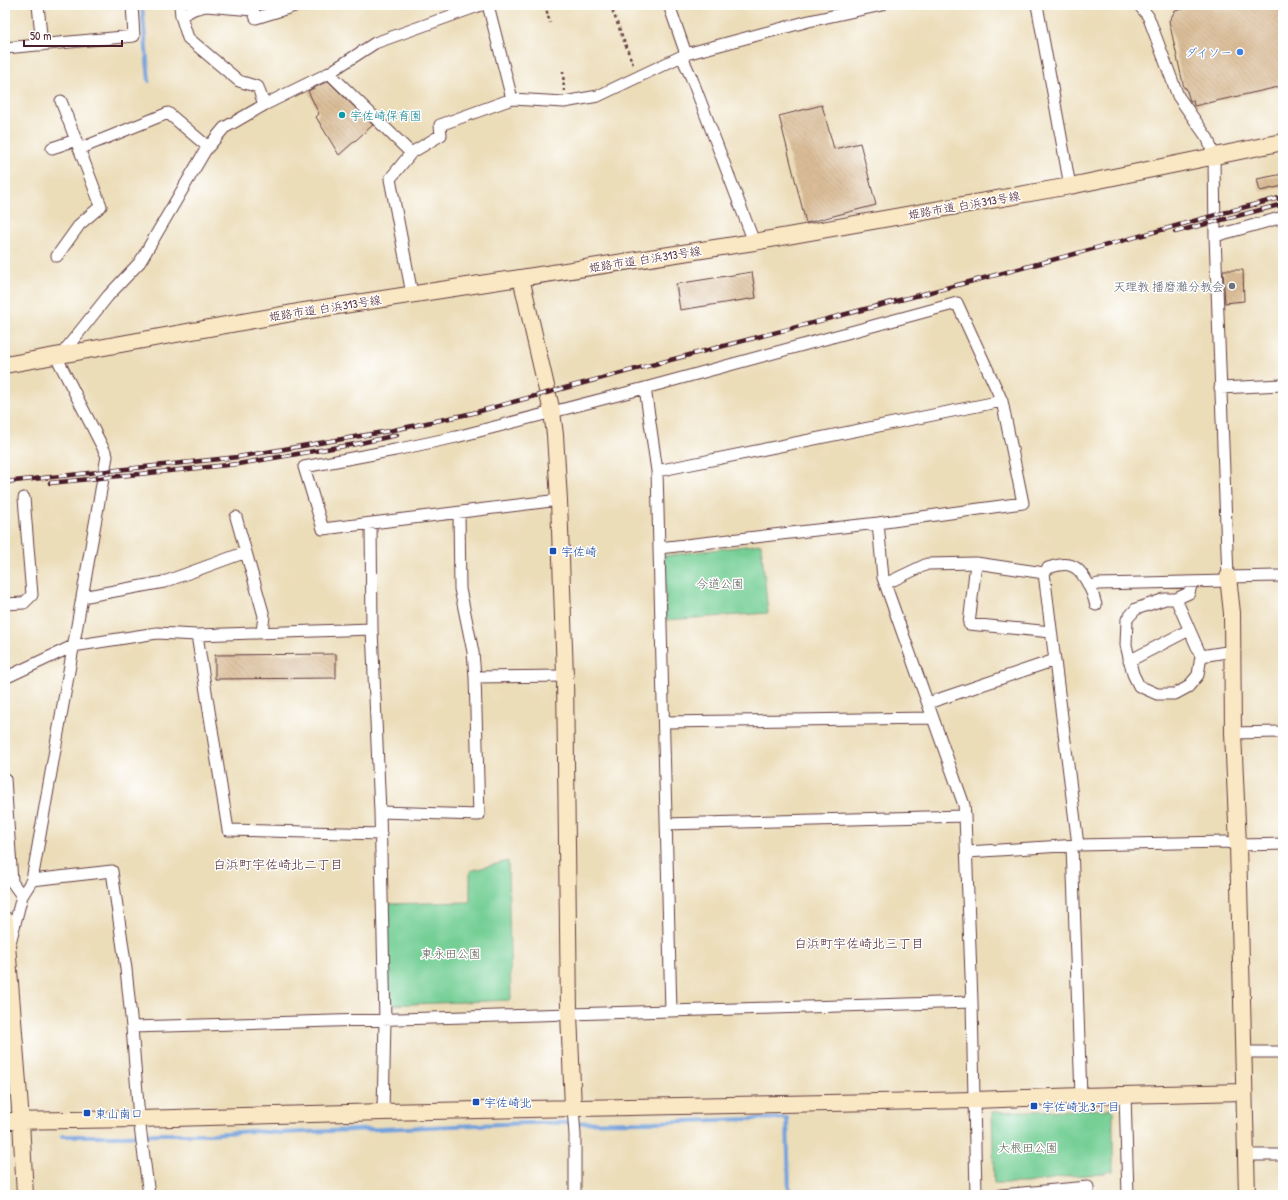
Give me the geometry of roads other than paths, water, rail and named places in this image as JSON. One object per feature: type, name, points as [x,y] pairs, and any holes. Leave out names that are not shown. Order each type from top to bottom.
[{"type":"street","points":[[38,5],[42,45]]},
{"type":"street","points":[[5,48],[134,36],[132,5]]},
{"type":"street","points":[[264,105],[258,87],[239,81],[188,38],[180,10],[206,6],[253,10],[256,18],[298,5]]},
{"type":"street","points":[[6,946],[22,896],[32,880],[107,456],[58,356],[108,296],[140,262],[208,147],[224,128],[264,105],[329,73],[375,43],[481,5]]},
{"type":"street","points":[[488,5],[512,99]]},
{"type":"street","points":[[669,5],[684,55],[754,242]]},
{"type":"street","points":[[412,294],[390,179],[411,153],[441,135],[440,125],[512,99],[564,102],[598,96],[637,76],[684,55],[808,21],[882,5]]},
{"type":"street","points":[[1037,5],[1070,186]]},
{"type":"street","points":[[1139,5],[1148,16],[1178,96],[1208,139],[1214,157],[1220,388],[1228,579],[1232,613],[1233,733],[1238,845],[1247,1195]]},
{"type":"street","points":[[329,73],[411,153]]},
{"type":"street","points":[[57,256],[80,224],[101,206],[60,100]]},
{"type":"street","points":[[52,148],[78,145],[168,113],[208,147]]},
{"type":"street","name":"姫路市道 白浜313号線","points":[[5,365],[298,312],[754,242],[1070,186],[1283,142]]},
{"type":"street","points":[[1215,236],[1283,217]]},
{"type":"street","points":[[521,278],[552,412],[559,500],[565,676],[569,1013],[575,1135],[575,1195]]},
{"type":"street","points":[[559,500],[323,529],[304,467],[395,450],[552,412],[957,303],[1002,401],[1023,503],[878,523],[659,548]]},
{"type":"street","points":[[1220,388],[1283,385]]},
{"type":"street","points":[[645,388],[657,471],[671,1011]]},
{"type":"street","points":[[657,471],[1002,401]]},
{"type":"street","points":[[5,604],[24,603],[32,595],[24,498]]},
{"type":"street","points":[[380,812],[479,815],[475,677],[473,652],[460,589],[459,513]]},
{"type":"street","points":[[236,516],[264,616],[262,632]]},
{"type":"street","points":[[878,523],[883,578],[964,805],[972,1002],[976,1195]]},
{"type":"street","points":[[371,524],[372,629],[381,834],[385,1020],[383,1112]]},
{"type":"street","points":[[82,597],[164,582],[246,552]]},
{"type":"street","points":[[885,584],[927,564],[976,563],[1044,573]]},
{"type":"street","points":[[976,563],[969,624],[1051,632]]},
{"type":"street","points":[[1080,1096],[1075,846],[1044,573],[1048,568],[1061,564],[1071,565],[1080,571],[1090,587],[1096,605]]},
{"type":"street","points":[[1090,587],[1098,584],[1192,582],[1283,576]]},
{"type":"street","points":[[1176,599],[1201,656],[1198,675],[1188,687],[1175,694],[1157,694],[1139,686],[1129,661],[1126,645],[1127,619],[1136,609],[1147,604],[1165,599],[1176,599],[1189,593],[1192,582]]},
{"type":"street","points":[[5,678],[73,646],[157,633],[197,634],[372,629]]},
{"type":"street","points":[[1129,661],[1189,630]]},
{"type":"street","points":[[197,634],[228,830],[381,834]]},
{"type":"street","points":[[1201,656],[1233,651]]},
{"type":"street","points":[[928,703],[1055,660]]},
{"type":"street","points":[[475,677],[565,676]]},
{"type":"street","points":[[664,722],[933,718]]},
{"type":"street","points":[[1233,733],[1283,732]]},
{"type":"street","points":[[5,779],[12,882],[22,896]]},
{"type":"street","points":[[666,824],[965,816]]},
{"type":"street","points":[[967,852],[1075,846],[1226,842],[1238,845],[1283,844]]},
{"type":"street","points":[[32,880],[112,872],[132,1027],[139,1119],[149,1195]]},
{"type":"street","points":[[5,920],[13,1121],[25,1195]]},
{"type":"street","points":[[132,1027],[972,1002]]},
{"type":"street","points":[[1243,1052],[1283,1052]]},
{"type":"street","points":[[13,1121],[974,1100],[1244,1092]]},
{"type":"street","points":[[1125,1095],[1128,1195]]},
{"type":"street","points":[[1246,1155],[1283,1155]]},
{"type":"street","points":[[1001,1195],[1088,1187],[1088,1195]]},
{"type":"waterway","points":[[142,5],[149,81]]},
{"type":"waterway","points":[[62,1136],[213,1134],[251,1131],[281,1133],[527,1123],[654,1122],[787,1118],[789,1195]]},
{"type":"railway","points":[[5,482],[238,457],[389,431],[473,413],[1041,263],[1283,197]]},
{"type":"railway","points":[[1175,232],[1283,204]]},
{"type":"railway","points":[[50,483],[238,464],[356,444],[397,435]]},
{"type":"place","name":"ダイソー","points":[[1240,52]]},
{"type":"place","name":"宇佐崎保育園","points":[[342,115]]},
{"type":"place","name":"天理教 播磨灘分教会","points":[[1232,286]]},
{"type":"place","name":"宇佐崎","points":[[553,551]]},
{"type":"place","name":"宇佐崎北","points":[[476,1102]]},
{"type":"place","name":"宇佐崎北3丁目","points":[[1034,1106]]},
{"type":"place","name":"東山南口","points":[[87,1113]]},
{"type":"district","name":"白浜町宇佐崎北二丁目","points":[[278,864]]},
{"type":"district","name":"白浜町宇佐崎北三丁目","points":[[859,943]]},
{"type":"park label","name":"今道公園","points":[[720,583]]},
{"type":"park label","name":"東永田公園","points":[[451,953]]},
{"type":"park label","name":"大根田公園","points":[[1028,1147]]}]
